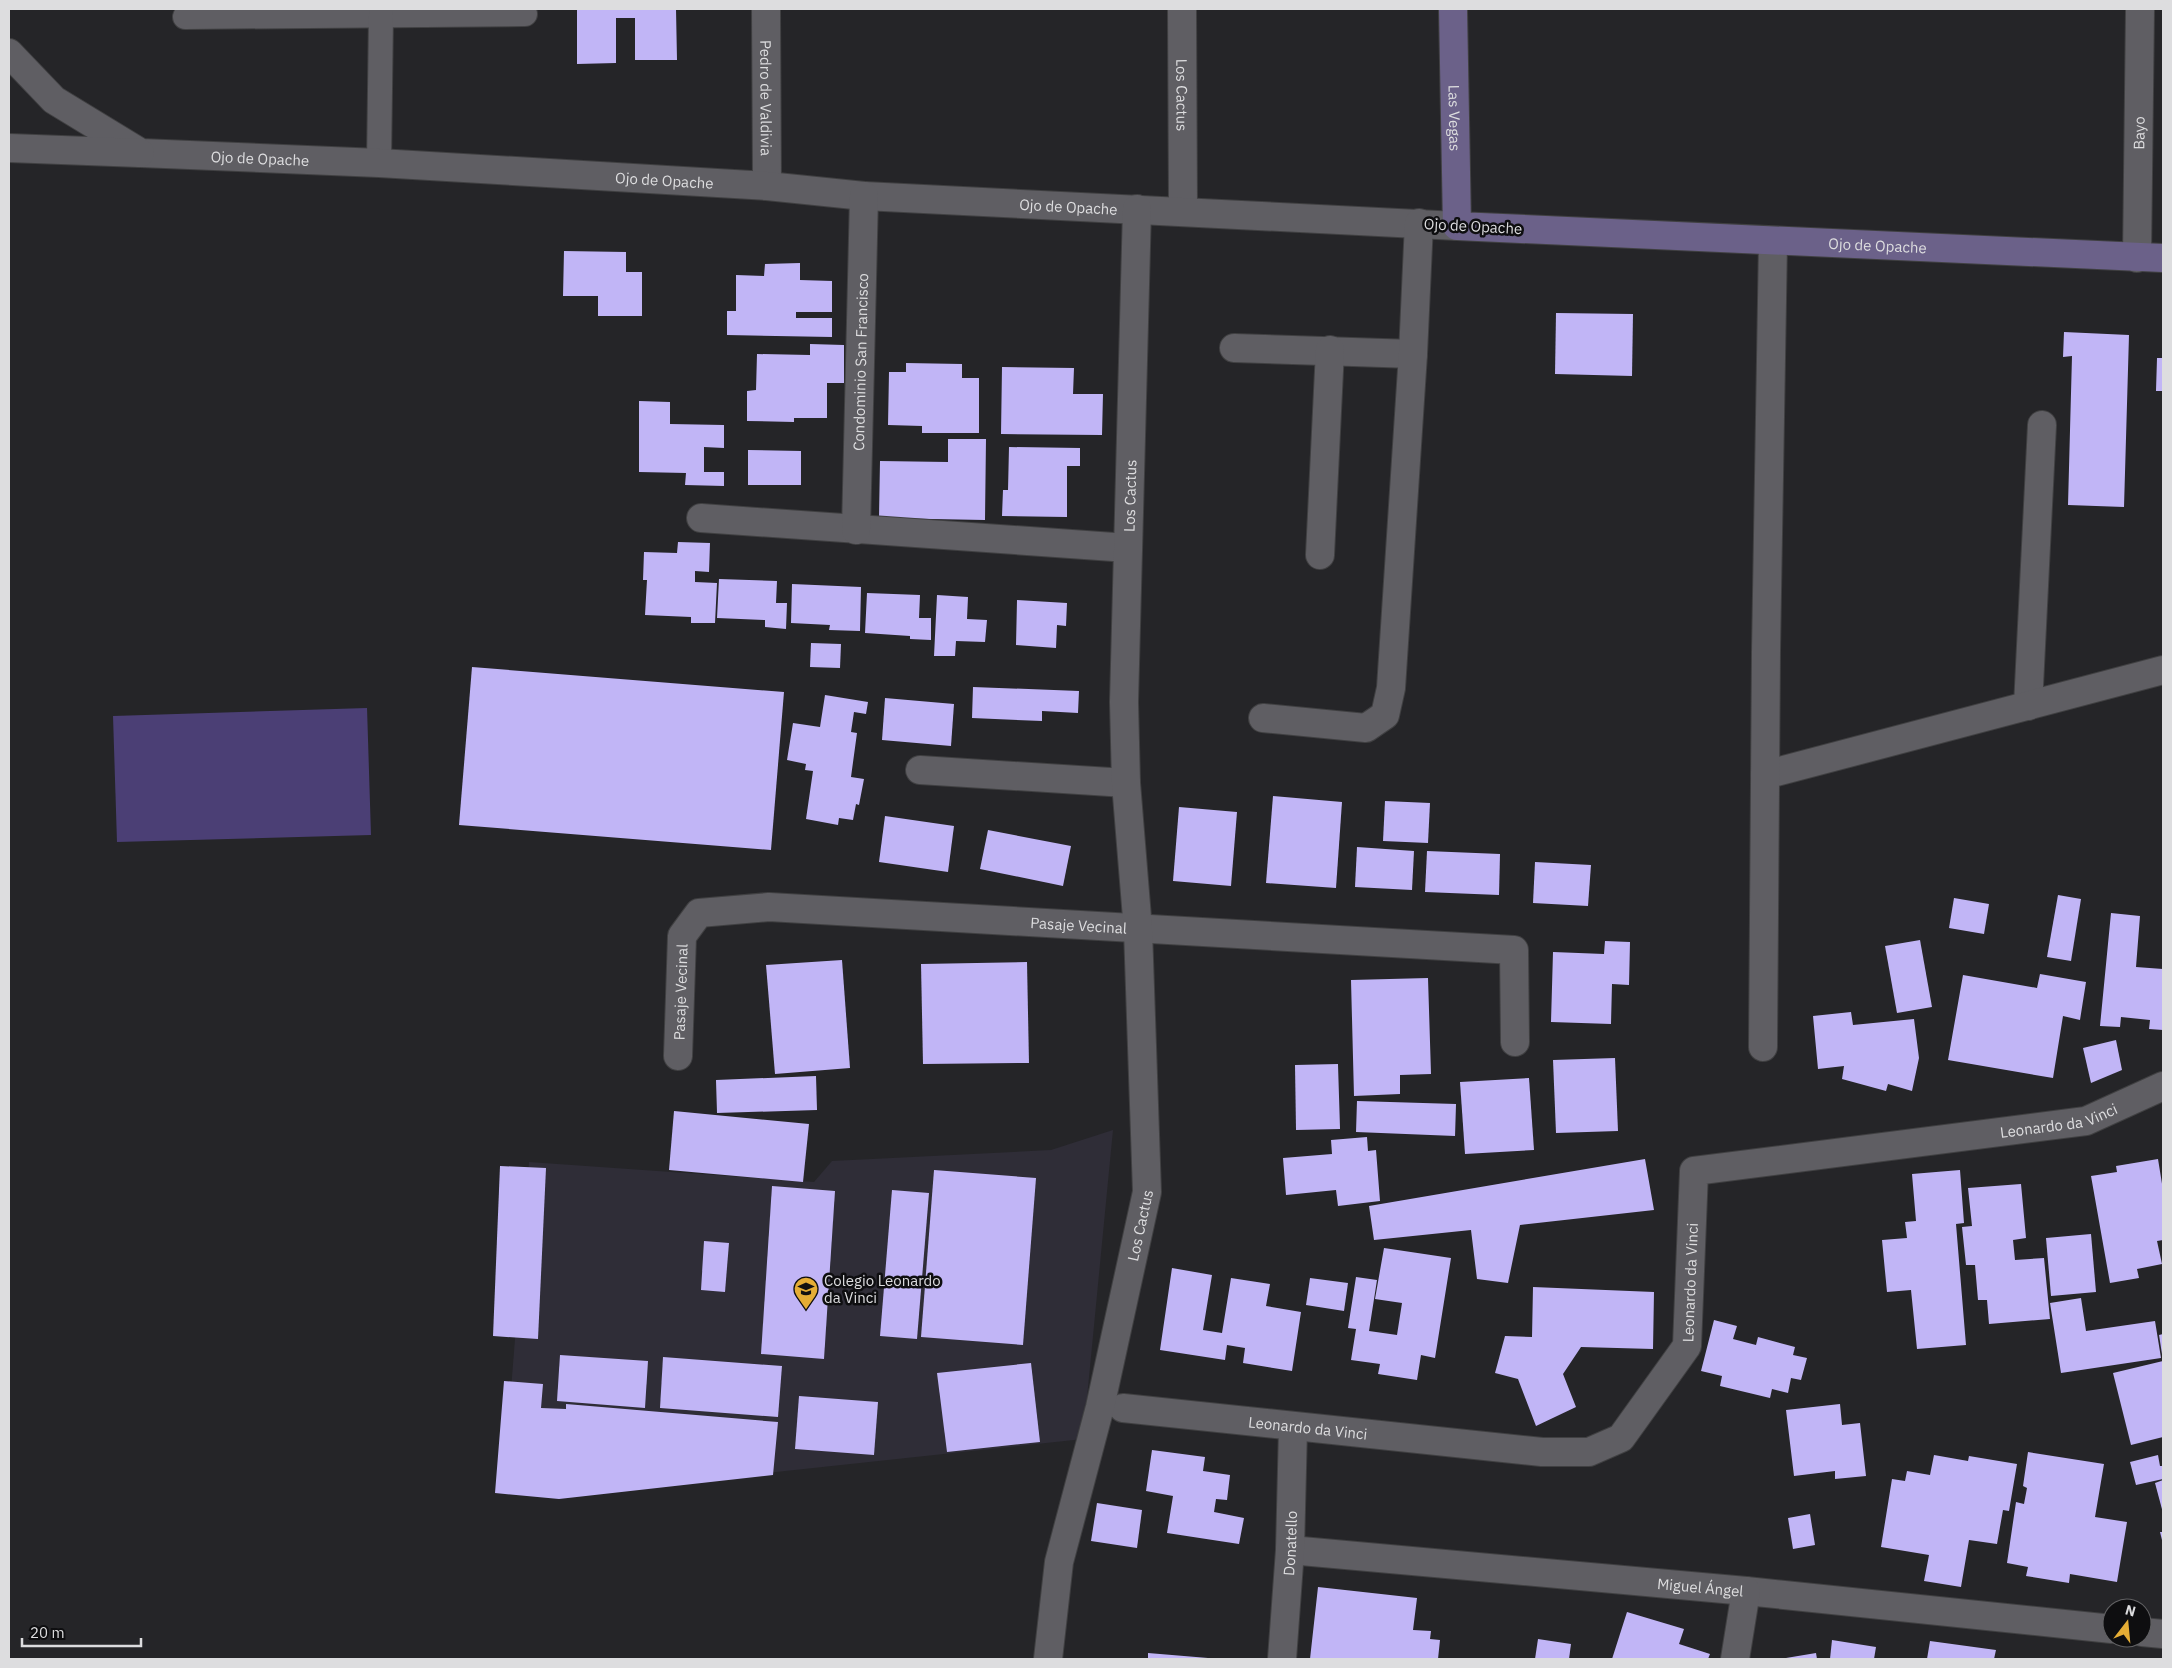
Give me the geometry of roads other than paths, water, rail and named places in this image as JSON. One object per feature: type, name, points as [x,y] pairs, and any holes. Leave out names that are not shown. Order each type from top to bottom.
[{"type":"main road","name":"Las Vegas","points":[[1453,9],[1456,226]]},
{"type":"main road","name":"Ojo de Opache","points":[[1456,226],[2150,258]]},
{"type":"street","name":"Pedro de Valdivia","points":[[766,9],[767,186]]},
{"type":"street","name":"Los Cactus","points":[[1182,9],[1183,211]]},
{"type":"street","name":"Bayo","points":[[2140,9],[2150,258]]},
{"type":"street","name":"Ojo de Opache","points":[[9,53],[54,100],[141,153],[379,162],[767,186],[864,196],[1456,226]]},
{"type":"street","points":[[9,148],[141,153]]},
{"type":"street","name":"Condominio San Francisco","points":[[856,530],[864,196]]},
{"type":"street","name":"Los Cactus","points":[[1048,1659],[1059,1562],[1100,1407],[1147,1192],[1138,930],[1126,783],[1124,702],[1137,209]]},
{"type":"street","points":[[1262,718],[1366,728],[1385,715],[1391,688],[1414,354],[1418,223]]},
{"type":"street","points":[[1763,1047],[1773,241]]},
{"type":"street","points":[[1234,348],[1414,354]]},
{"type":"street","points":[[1320,555],[1330,350]]},
{"type":"street","points":[[2028,706],[2042,425]]},
{"type":"street","points":[[701,518],[1128,548]]},
{"type":"street","points":[[1765,776],[2163,670]]},
{"type":"street","points":[[920,770],[1126,783]]},
{"type":"street","name":"Pasaje Vecinal","points":[[678,1056],[682,936],[699,913],[769,907],[1138,930],[1514,950],[1515,1042]]},
{"type":"street","name":"Leonardo da Vinci","points":[[1123,1408],[1292,1428],[1542,1452],[1589,1452],[1621,1438],[1687,1346],[1694,1170],[2086,1121],[2163,1086]]},
{"type":"street","name":"Donatello","points":[[1282,1659],[1290,1550],[1292,1428]]},
{"type":"street","name":"Miguel Ángel","points":[[1290,1550],[1746,1591],[2102,1628]]},
{"type":"street","points":[[1735,1659],[1746,1591]]},
{"type":"lane","points":[[185,16],[525,14]]},
{"type":"lane","points":[[379,162],[381,15]]},
{"type":"place","name":"Colegio Leonardo da Vinci","points":[[806,1310]]}]
